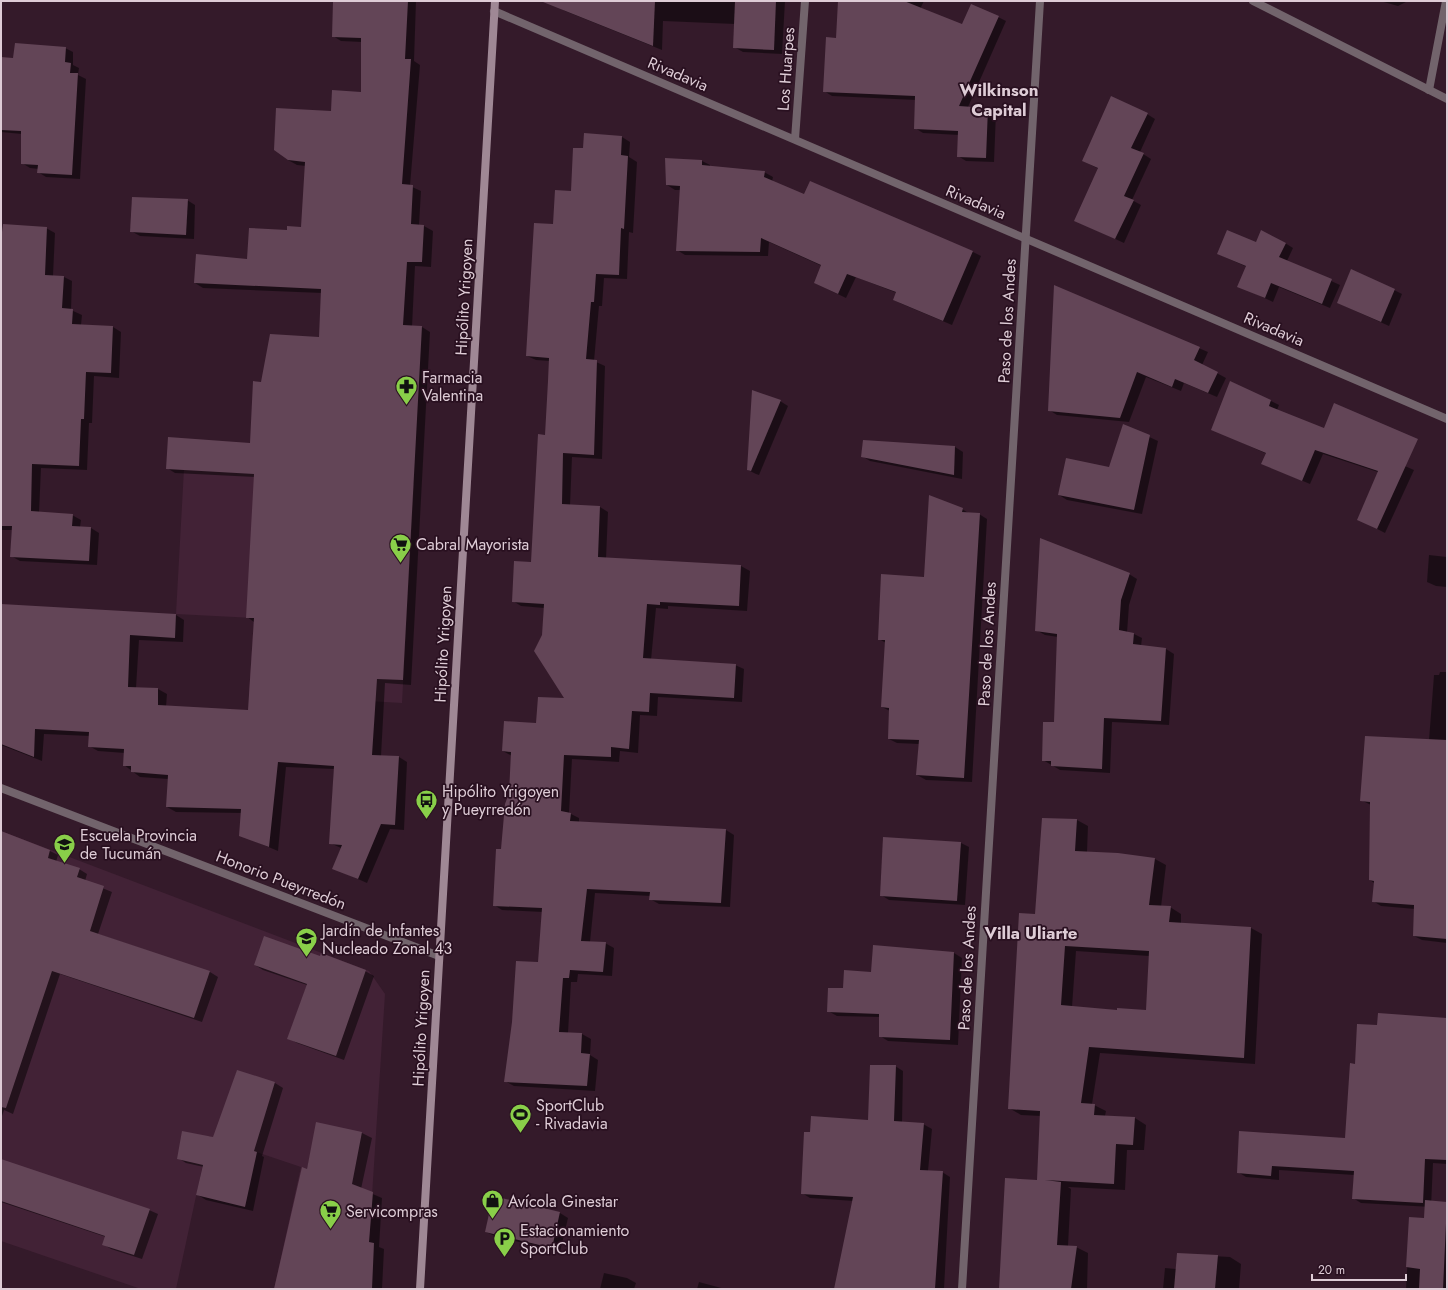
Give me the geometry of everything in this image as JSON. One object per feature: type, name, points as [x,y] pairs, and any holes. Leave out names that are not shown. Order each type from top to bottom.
[{"type":"main road","name":"Hipólito Yrigoyen","points":[[420,1289],[495,1]]},
{"type":"street","name":"Los Huarpes","points":[[795,139],[805,1]]},
{"type":"street","name":"Paso de los Andes","points":[[962,1289],[1040,1]]},
{"type":"street","points":[[1254,1],[1447,99]]},
{"type":"street","points":[[1429,90],[1446,1]]},
{"type":"street","name":"Rivadavia","points":[[494,11],[1447,419]]},
{"type":"street","name":"Honorio Pueyrredón","points":[[1,788],[439,956]]},
{"type":"shaded area","points":[[184,469],[414,484],[402,703],[249,694],[254,618],[176,614]]},
{"type":"shaded area","points":[[1,831],[369,971],[385,994],[366,1289],[274,1289],[301,1167],[209,1136],[176,1289],[141,1289],[1,1241]]},
{"type":"building","points":[[333,1],[408,1],[405,59],[411,59],[402,184],[413,185],[411,224],[424,225],[422,262],[407,262],[403,325],[422,326],[403,680],[377,679],[372,755],[399,756],[395,825],[381,824],[358,879],[332,869],[342,845],[329,844],[334,766],[278,762],[269,847],[239,836],[241,809],[166,807],[168,775],[131,772],[131,766],[123,766],[124,749],[88,747],[89,732],[35,729],[34,757],[1,744],[1,604],[176,614],[175,638],[130,635],[128,687],[158,688],[158,705],[248,710],[254,618],[246,618],[254,474],[166,469],[168,437],[250,443],[253,381],[261,382],[270,334],[319,337],[321,289],[194,283],[196,254],[247,259],[249,228],[287,230],[287,226],[301,227],[305,162],[288,160],[274,150],[276,108],[331,111],[332,90],[361,92],[361,38],[332,37]]},
{"type":"building","points":[[655,1],[653,46],[543,2]]},
{"type":"building","points":[[735,1],[776,1],[774,50],[733,48]]},
{"type":"building","points":[[838,1],[904,1],[962,24],[971,4],[999,16],[959,106],[988,108],[986,158],[957,157],[958,131],[914,129],[915,96],[823,92],[826,37],[836,38]]},
{"type":"building","points":[[15,43],[66,47],[65,62],[71,63],[70,73],[78,73],[72,175],[37,173],[38,165],[21,164],[21,131],[1,130],[1,57],[13,58]]},
{"type":"building","points":[[1111,96],[1148,113],[1131,148],[1144,153],[1124,196],[1134,200],[1115,239],[1074,221],[1098,168],[1082,161]]},
{"type":"building","points":[[584,133],[622,136],[621,155],[628,156],[624,229],[621,228],[619,275],[596,274],[594,302],[591,302],[586,359],[597,360],[594,455],[563,453],[562,504],[600,506],[598,557],[741,565],[739,606],[660,602],[660,605],[647,604],[643,658],[736,664],[734,698],[650,693],[649,712],[632,711],[629,749],[611,747],[611,757],[564,755],[561,811],[571,813],[570,821],[726,829],[721,903],[649,900],[650,892],[587,889],[581,941],[606,942],[603,972],[570,970],[569,978],[563,978],[559,1032],[582,1033],[581,1053],[590,1054],[587,1086],[504,1082],[512,1022],[516,961],[538,962],[542,908],[493,906],[496,849],[501,849],[505,804],[509,793],[511,752],[502,751],[504,721],[536,723],[538,697],[564,698],[534,651],[542,635],[544,604],[512,602],[514,561],[531,562],[538,434],[545,435],[549,358],[526,356],[534,223],[553,224],[555,190],[571,191],[573,148],[583,148]]},
{"type":"building","points":[[665,158],[702,160],[702,165],[765,171],[764,177],[804,194],[810,181],[973,251],[943,321],[893,300],[896,292],[847,274],[838,294],[814,283],[821,265],[761,238],[760,252],[676,251],[680,186],[666,185]]},
{"type":"building","points":[[132,197],[188,199],[186,235],[130,232]]},
{"type":"building","points":[[3,224],[47,227],[45,275],[64,276],[62,308],[73,309],[72,324],[113,326],[111,373],[86,372],[84,419],[81,419],[79,466],[32,464],[31,511],[73,514],[72,526],[91,527],[89,561],[10,557],[12,526],[1,526],[1,240]]},
{"type":"building","points":[[1227,230],[1256,242],[1261,230],[1286,243],[1279,257],[1332,279],[1322,304],[1271,283],[1265,298],[1237,287],[1246,266],[1217,254]]},
{"type":"building","points":[[1351,269],[1395,289],[1381,322],[1337,303]]},
{"type":"building","points":[[1054,285],[1200,347],[1194,360],[1218,372],[1208,393],[1175,379],[1172,387],[1137,372],[1120,418],[1048,411]]},
{"type":"building","points":[[1230,381],[1271,400],[1269,406],[1324,428],[1334,403],[1418,439],[1377,529],[1357,520],[1378,471],[1315,450],[1302,481],[1261,464],[1266,453],[1211,430]]},
{"type":"building","points":[[752,390],[781,400],[751,471],[747,470]]},
{"type":"building","points":[[1123,424],[1150,435],[1134,510],[1058,495],[1066,458],[1109,467]]},
{"type":"building","points":[[863,440],[955,446],[954,475],[861,457]]},
{"type":"building","points":[[929,495],[963,508],[962,512],[980,513],[964,778],[916,775],[919,740],[888,739],[889,708],[881,707],[885,640],[878,640],[881,574],[924,577]]},
{"type":"building","points":[[1040,538],[1130,573],[1121,600],[1119,630],[1134,633],[1133,644],[1166,648],[1161,721],[1104,718],[1102,769],[1051,766],[1051,761],[1042,761],[1043,722],[1054,722],[1057,634],[1035,631]]},
{"type":"building","points":[[1365,736],[1447,740],[1447,939],[1413,936],[1414,905],[1372,902],[1374,881],[1369,880],[1370,802],[1360,801]]},
{"type":"building","points":[[1042,818],[1077,819],[1075,851],[1118,853],[1155,858],[1149,905],[1171,906],[1169,922],[1251,927],[1244,1058],[1089,1047],[1081,1103],[1095,1104],[1094,1115],[1135,1117],[1133,1145],[1116,1144],[1114,1184],[1045,1180],[1061,1182],[1057,1245],[1077,1246],[1071,1289],[999,1289],[1005,1178],[1037,1180],[1040,1111],[1008,1109],[1019,913],[1035,914]],"holes":[[[1065,946],[1149,951],[1146,1010],[1117,1008],[1117,1010],[1061,1005]]]},
{"type":"building","points":[[1,831],[50,850],[48,858],[80,868],[77,877],[104,886],[90,931],[210,971],[194,1018],[52,971],[6,1108],[1,1107]]},
{"type":"building","points":[[883,837],[961,842],[957,901],[880,896]]},
{"type":"building","points":[[264,936],[320,956],[321,953],[366,970],[336,1056],[287,1039],[307,984],[254,965]]},
{"type":"building","points":[[873,945],[954,952],[950,1040],[879,1037],[879,1014],[827,1012],[828,988],[843,988],[844,970],[871,972]]},
{"type":"building","points":[[1378,1013],[1447,1018],[1447,1160],[1425,1159],[1423,1203],[1352,1199],[1354,1171],[1272,1166],[1271,1176],[1237,1173],[1239,1131],[1345,1138],[1350,1063],[1355,1064],[1357,1024],[1377,1025]]},
{"type":"building","points":[[870,1065],[896,1065],[894,1121],[924,1123],[920,1170],[943,1171],[935,1289],[834,1289],[853,1197],[801,1194],[804,1132],[810,1132],[811,1116],[868,1120]]},
{"type":"building","points":[[237,1070],[275,1082],[254,1151],[257,1152],[245,1207],[196,1195],[203,1165],[177,1159],[182,1131],[213,1137]]},
{"type":"building","points":[[316,1122],[362,1132],[352,1184],[373,1192],[369,1242],[374,1243],[372,1289],[274,1289],[302,1167],[307,1169]]},
{"type":"building","points":[[1,1159],[150,1209],[134,1255],[102,1245],[105,1236],[1,1201]]},
{"type":"building","points":[[493,1196],[560,1212],[552,1248],[485,1232]]},
{"type":"building","points":[[1425,1200],[1447,1202],[1443,1289],[1419,1289],[1420,1269],[1406,1267],[1409,1217],[1424,1218]]},
{"type":"building","points":[[1177,1253],[1218,1255],[1215,1289],[1174,1289]]},
{"type":"place","name":"Farmacia Valentina","points":[[406,406]]},
{"type":"place","name":"Cabral Mayorista","points":[[401,564]]},
{"type":"place","name":"Hipólito Yrigoyen y Pueyrredón","points":[[426,820]]},
{"type":"place","name":"Escuela Provincia de Tucumán","points":[[64,864]]},
{"type":"place","name":"Jardín de Infantes Nucleado Zonal 43","points":[[306,958]]},
{"type":"place","name":"SportClub - Rivadavia","points":[[520,1134]]},
{"type":"place","name":"Avícola Ginestar","points":[[493,1220]]},
{"type":"place","name":"Servicompras","points":[[331,1230]]},
{"type":"place","name":"Estacionamiento SportClub","points":[[504,1258]]},
{"type":"district","name":"Wilkinson Capital","points":[[999,100]]},
{"type":"district","name":"Villa Uliarte","points":[[1031,933]]}]
